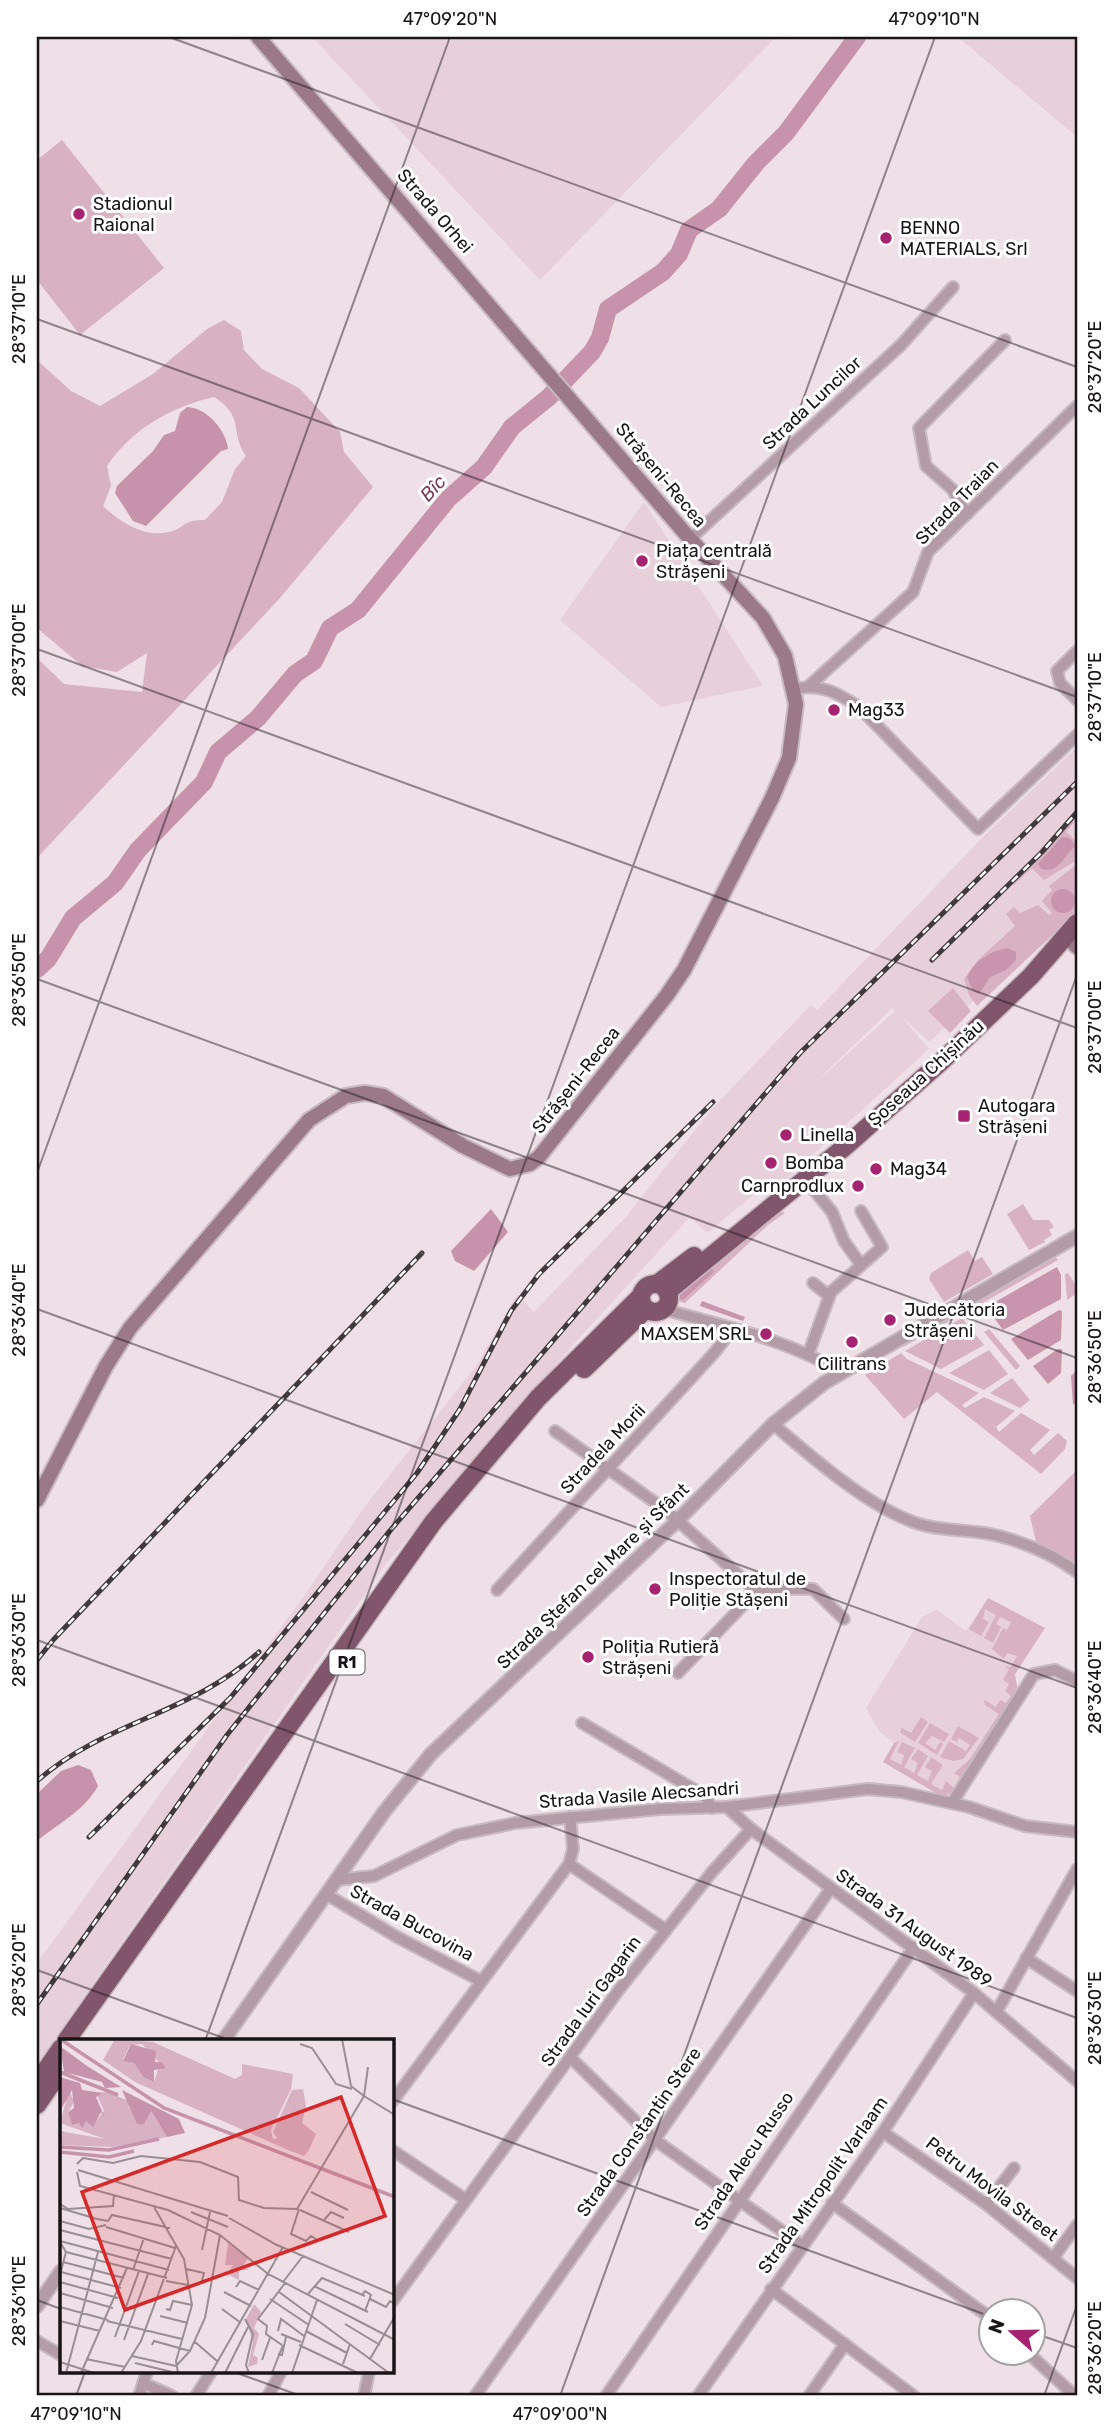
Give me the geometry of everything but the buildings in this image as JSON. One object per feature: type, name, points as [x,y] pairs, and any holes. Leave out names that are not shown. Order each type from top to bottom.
[{"type":"highway","name":"Șoseaua Chișinău","points":[[655,1298],[805,1179],[943,1060],[1070,936]]},
{"type":"highway","points":[[655,1298],[851,1131],[1070,936]]},
{"type":"highway","name":"R1","points":[[67,2039],[434,1521],[538,1398],[615,1322],[655,1298]]},
{"type":"highway","name":"R1","points":[[82,2039],[453,1515],[552,1400],[655,1298]]},
{"type":"highway","points":[[37,2084],[60,2050]]},
{"type":"highway","points":[[37,2105],[60,2071]]},
{"type":"main road","name":"Strada Orhei","points":[[258,37],[581,411]]},
{"type":"main road","name":"Strășeni-Recea","points":[[37,1500],[106,1366],[130,1328],[309,1120],[332,1102],[346,1096],[365,1093],[383,1097],[463,1146],[510,1169],[530,1164],[540,1157],[684,970],[782,776],[793,742],[795,689],[774,633],[581,411]]},
{"type":"street","name":"Strada Luncilor","points":[[690,539],[901,345],[953,287]]},
{"type":"street","points":[[967,514],[952,489],[926,466],[919,428],[1005,340]]},
{"type":"street","name":"Strada Traian","points":[[810,685],[913,592],[928,552],[1077,406]]},
{"type":"street","points":[[1077,651],[1057,671],[1060,683],[1077,700]]},
{"type":"street","points":[[795,689],[810,685],[843,696],[866,712],[978,829],[1077,735]]},
{"type":"street","points":[[805,1179],[832,1212],[844,1241],[861,1265]]},
{"type":"street","points":[[808,1355],[835,1287],[882,1247],[861,1211]]},
{"type":"street","name":"Strada Ștefan cel Mare și Sfânt","points":[[224,2039],[336,1880],[431,1754],[676,1522],[773,1424],[802,1398],[1077,1236]]},
{"type":"street","points":[[813,1283],[830,1296]]},
{"type":"street","points":[[655,1298],[808,1355],[842,1374]]},
{"type":"street","name":"Stradela Morii","points":[[497,1590],[608,1471],[715,1352],[733,1328]]},
{"type":"street","points":[[773,1424],[809,1455],[898,1516],[920,1524],[999,1536],[1039,1551],[1077,1572]]},
{"type":"street","points":[[555,1431],[667,1511],[676,1522],[753,1588],[813,1589],[844,1619]]},
{"type":"street","points":[[678,1673],[747,1601],[753,1588]]},
{"type":"street","points":[[952,1803],[1034,1674],[1055,1670],[1077,1681]]},
{"type":"street","points":[[582,1723],[705,1796],[712,1808]]},
{"type":"street","name":"Strada Vasile Alecsandri","points":[[336,1880],[374,1876],[457,1835],[515,1823],[570,1816],[727,1807],[868,1789],[901,1792],[952,1803],[1026,1826],[1077,1832]]},
{"type":"street","name":"Strada 31 August 1989","points":[[727,1807],[751,1829],[997,2011],[1077,2081]]},
{"type":"street","points":[[570,1816],[573,1849],[569,1864],[666,1930]]},
{"type":"street","name":"Strada Iuri Gagarin","points":[[394,2299],[465,2199],[666,1930],[751,1829]]},
{"type":"street","name":"Strada Bucovina","points":[[394,2099],[569,1864]]},
{"type":"street","points":[[997,2011],[1077,1869]]},
{"type":"street","name":"Strada Constantin Stere","points":[[475,2396],[831,1888]]},
{"type":"street","name":"Strada Bucovina","points":[[326,1894],[397,1937],[481,1981]]},
{"type":"street","name":"Strada Alecu Russo","points":[[606,2396],[737,2201],[914,1947]]},
{"type":"street","points":[[1026,1958],[1077,1991]]},
{"type":"street","name":"Strada Mitropolit Varlaam","points":[[698,2396],[883,2132],[974,1993]]},
{"type":"street","points":[[571,2058],[655,2140],[803,2246]]},
{"type":"street","name":"Petru Movila Street","points":[[883,2132],[986,2204],[1077,2278]]},
{"type":"street","points":[[394,2151],[465,2199]]},
{"type":"street","points":[[986,2204],[1014,2168]]},
{"type":"street","points":[[832,2203],[978,2309]]},
{"type":"street","points":[[1054,2257],[1077,2225]]},
{"type":"street","points":[[37,2306],[60,2272]]},
{"type":"street","points":[[771,2289],[914,2396]]},
{"type":"street","points":[[37,2341],[60,2355]]},
{"type":"street","points":[[810,2396],[845,2344]]},
{"type":"street","points":[[1042,2366],[1075,2396]]},
{"type":"street","points":[[196,2396],[210,2374]]},
{"type":"street","points":[[268,2396],[280,2374]]},
{"type":"street","points":[[364,2396],[369,2374]]},
{"type":"street","points":[[139,2396],[145,2377],[172,2396]]},
{"type":"shaded area","points":[[312,37],[776,37],[540,280]]},
{"type":"shaded area","points":[[1077,37],[1077,137],[959,38]]},
{"type":"shaded area","name":"Stadionul Raional","points":[[62,140],[164,268],[80,335],[37,280],[37,160]]},
{"type":"shaded area","points":[[224,320],[241,331],[244,350],[262,369],[299,388],[340,432],[344,452],[373,487],[280,598],[37,858],[37,658],[64,684],[142,692],[147,653],[117,672],[82,666],[37,628],[37,360],[71,391],[100,406],[153,374],[207,329]],"holes":[[[214,397],[234,418],[238,439],[246,456],[235,469],[222,502],[205,520],[192,521],[169,532],[151,533],[125,523],[103,506],[111,486],[107,466],[128,441],[154,421],[198,401]]]},
{"type":"shaded area","points":[[187,407],[202,411],[214,421],[224,435],[228,449],[221,451],[146,526],[133,521],[115,493],[117,486],[153,451],[164,435],[175,431],[180,413]]},
{"type":"shaded area","name":"Piața centrală Strășeni","points":[[644,502],[763,686],[661,707],[560,620]]},
{"type":"shaded area","points":[[1077,747],[1077,906],[929,1042],[900,1015],[929,1049],[771,1193],[763,1187],[707,1233],[690,1217],[572,1346],[386,1564],[37,2064],[37,1963],[309,1589],[365,1506],[477,1365],[517,1294],[534,1312],[624,1219],[711,1110],[811,1005],[817,1010],[983,837]],"holes":[[[892,1008],[895,1011],[822,1077]]]},
{"type":"shaded area","points":[[1077,815],[1077,819],[1066,832],[1077,842],[1077,860],[1044,880],[1032,868],[1014,885],[1011,883]]},
{"type":"shaded area","points":[[1062,837],[1069,838],[1076,846],[1053,869],[1041,869],[1038,864]]},
{"type":"shaded area","points":[[1077,864],[1077,912],[977,1006],[969,995],[964,979],[979,959],[1015,926],[1006,914],[1014,907],[1020,913],[1038,905],[1049,915],[1052,913],[1042,901],[1052,890],[1049,886]]},
{"type":"shaded area","points":[[1063,889],[1072,892],[1075,901],[1072,910],[1063,913],[1054,910],[1051,901],[1054,892]]},
{"type":"shaded area","points":[[1007,948],[1016,952],[1016,960],[1006,970],[990,977],[979,994],[973,991],[967,977],[974,966],[989,954]]},
{"type":"shaded area","points":[[953,988],[971,1011],[950,1033],[928,1011]]},
{"type":"shaded area","points":[[1023,1204],[1033,1220],[1049,1220],[1054,1227],[1049,1230],[1052,1235],[1044,1240],[1045,1242],[1029,1250],[1007,1214]]},
{"type":"shaded area","points":[[491,1209],[508,1232],[474,1271],[455,1261],[451,1251]]},
{"type":"shaded area","points":[[779,1211],[785,1213],[768,1225],[685,1303],[678,1301],[678,1294]]},
{"type":"shaded area","points":[[968,1250],[975,1261],[982,1257],[993,1274],[944,1302],[929,1279],[931,1273]]},
{"type":"shaded area","points":[[1055,1257],[1058,1260],[979,1305],[975,1303]]},
{"type":"shaded area","points":[[711,1267],[714,1272],[683,1300],[680,1299],[679,1294]]},
{"type":"shaded area","points":[[1057,1267],[1061,1275],[1061,1299],[1003,1330],[986,1307]]},
{"type":"shaded area","points":[[1068,1273],[1077,1287],[1077,1293],[1067,1300],[1065,1274]]},
{"type":"shaded area","points":[[702,1301],[745,1317],[743,1321],[700,1306]]},
{"type":"shaded area","points":[[964,1309],[966,1312],[903,1347],[902,1345]]},
{"type":"shaded area","points":[[1059,1310],[1062,1311],[1061,1340],[1028,1360],[1011,1339]]},
{"type":"shaded area","points":[[962,1318],[984,1345],[941,1369],[905,1351]]},
{"type":"shaded area","points":[[989,1329],[1020,1366],[1016,1370],[984,1332]]},
{"type":"shaded area","points":[[1062,1349],[1061,1373],[1048,1384],[1033,1366]]},
{"type":"shaded area","points":[[989,1350],[1008,1374],[984,1390],[949,1373]]},
{"type":"shaded area","points":[[901,1353],[907,1359],[979,1393],[962,1405],[965,1408],[984,1397],[1015,1411],[996,1427],[999,1432],[1021,1413],[1050,1430],[1030,1450],[1034,1455],[1058,1433],[1067,1441],[1065,1449],[1041,1474],[937,1392],[904,1419],[865,1375]]},
{"type":"shaded area","points":[[1077,1370],[1077,1402],[1073,1405],[1071,1376]]},
{"type":"shaded area","points":[[1012,1378],[1030,1400],[1020,1408],[990,1393]]},
{"type":"shaded area","points":[[1077,1470],[1077,1570],[1036,1542],[1030,1516]]},
{"type":"shaded area","points":[[988,1598],[1041,1626],[1007,1685],[1018,1692],[953,1793],[941,1796],[883,1762],[894,1743],[879,1731],[866,1708],[922,1617],[937,1610],[966,1631]]},
{"type":"shaded area","points":[[988,1598],[1045,1628],[1015,1674],[1018,1692],[953,1793],[941,1796],[883,1762],[894,1743],[899,1741],[890,1759],[901,1765],[904,1755],[897,1752],[902,1742],[915,1748],[904,1767],[914,1773],[918,1763],[911,1759],[918,1749],[928,1756],[917,1775],[928,1781],[932,1771],[925,1767],[931,1757],[943,1765],[931,1784],[942,1790],[946,1781],[954,1788],[960,1777],[954,1773],[970,1759],[999,1714],[985,1705],[984,1700],[996,1707],[1000,1700],[1006,1703],[1011,1696],[1005,1691],[1009,1684],[1003,1680],[1009,1669],[1004,1666],[1011,1667],[1017,1656],[1007,1653],[1004,1659],[992,1649],[1003,1628],[1007,1630],[1011,1622],[1000,1617],[996,1624],[1001,1627],[993,1643],[984,1638],[996,1615],[985,1609],[983,1619],[989,1622],[981,1636],[969,1629]]},
{"type":"shaded area","points":[[921,1717],[928,1722],[915,1742],[900,1732],[902,1728],[911,1733]]},
{"type":"shaded area","points":[[930,1723],[949,1734],[944,1742],[932,1736],[925,1743],[935,1750],[940,1742],[943,1744],[937,1755],[918,1743]]},
{"type":"shaded area","points":[[958,1726],[979,1738],[963,1759],[953,1761],[940,1757],[949,1741],[966,1751],[970,1745],[959,1738],[957,1742],[951,1739]]},
{"type":"shaded area","points":[[78,1765],[91,1770],[98,1786],[78,1810],[37,1841],[37,1794],[61,1771]]},
{"type":"waterway","name":"Bîc","points":[[37,969],[48,959],[73,918],[115,883],[138,850],[204,782],[218,752],[258,718],[295,674],[314,661],[330,628],[358,610],[448,499],[484,467],[512,427],[549,397],[592,352],[600,338],[608,309],[663,272],[679,254],[689,230],[719,209],[756,163],[786,133],[857,37]]},
{"type":"railway","points":[[37,2004],[227,1735],[388,1533],[800,1053],[1077,782]]},
{"type":"railway","points":[[932,960],[1042,852],[1077,812]]},
{"type":"railway","points":[[89,1837],[230,1698],[417,1473],[460,1409],[511,1311],[539,1274],[713,1102]]},
{"type":"railway","points":[[37,1660],[422,1253]]},
{"type":"railway","points":[[37,1781],[91,1744],[206,1690],[259,1652]]},
{"type":"place","name":"Stadionul Raional","points":[[79,214]]},
{"type":"place","name":"BENNO MATERIALS, Srl","points":[[886,238]]},
{"type":"place","name":"Piața centrală Strășeni","points":[[642,561]]},
{"type":"place","name":"Mag33","points":[[834,710]]},
{"type":"place","name":"Autogara Strășeni","points":[[964,1116]]},
{"type":"place","name":"Linella","points":[[786,1135]]},
{"type":"place","name":"Bomba","points":[[771,1163]]},
{"type":"place","name":"Mag34","points":[[876,1169]]},
{"type":"place","name":"Carnprodlux","points":[[858,1186]]},
{"type":"place","name":"Judecătoria Strășeni","points":[[890,1320]]},
{"type":"place","name":"MAXSEM SRL","points":[[766,1334]]},
{"type":"place","name":"Cilitrans","points":[[852,1342]]},
{"type":"place","name":"Inspectoratul de Poliție Stășeni","points":[[655,1589]]},
{"type":"place","name":"Poliția Rutieră Strășeni","points":[[588,1657]]}]
